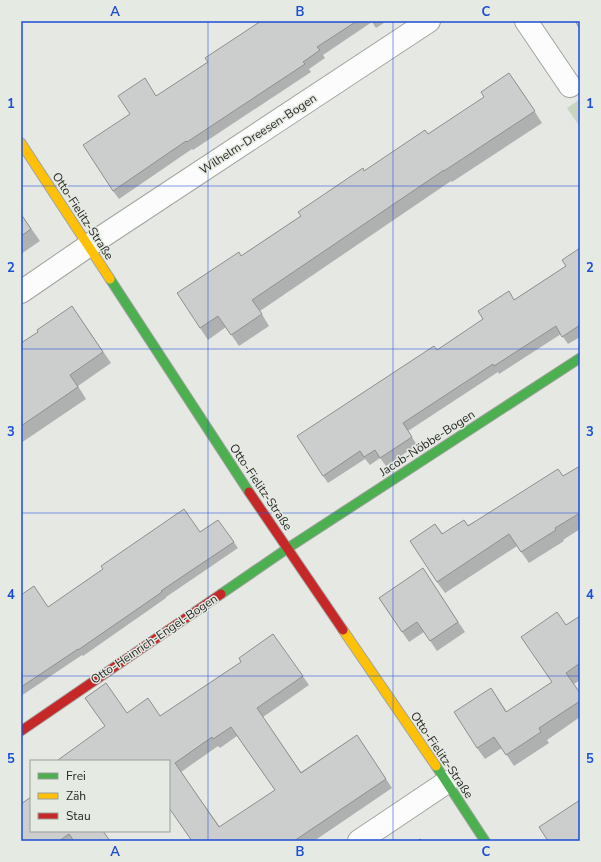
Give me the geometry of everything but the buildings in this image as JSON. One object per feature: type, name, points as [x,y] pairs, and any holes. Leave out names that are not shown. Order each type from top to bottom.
[{"type":"street","name":"Wilhelm-Dreesen-Bogen","points":[[21,292],[88,246],[429,21]]},
{"type":"street","points":[[526,21],[570,86]]},
{"type":"street","name":"Otto-Fielitz-Straße","points":[[21,143],[193,407],[485,841]]},
{"type":"street","name":"Jacob-Nöbbe-Bogen","points":[[288,548],[580,358]]},
{"type":"street","name":"Otto-Heinrich-Engel-Bogen","points":[[21,731],[288,548]]},
{"type":"street","points":[[359,841],[446,782]]},
{"type":"green space","points":[[580,99],[580,127],[567,108]]},
{"type":"traffic: fast","points":[[110,279],[249,492]]},
{"type":"traffic: fast","points":[[221,594],[288,548],[580,358]]},
{"type":"traffic: fast","points":[[436,766],[485,841]]},
{"type":"traffic: slow","points":[[21,143],[110,279]]},
{"type":"traffic: slow","points":[[343,630],[436,766]]},
{"type":"traffic: jam","points":[[249,492],[343,630]]},
{"type":"traffic: jam","points":[[21,731],[221,594]]}]
